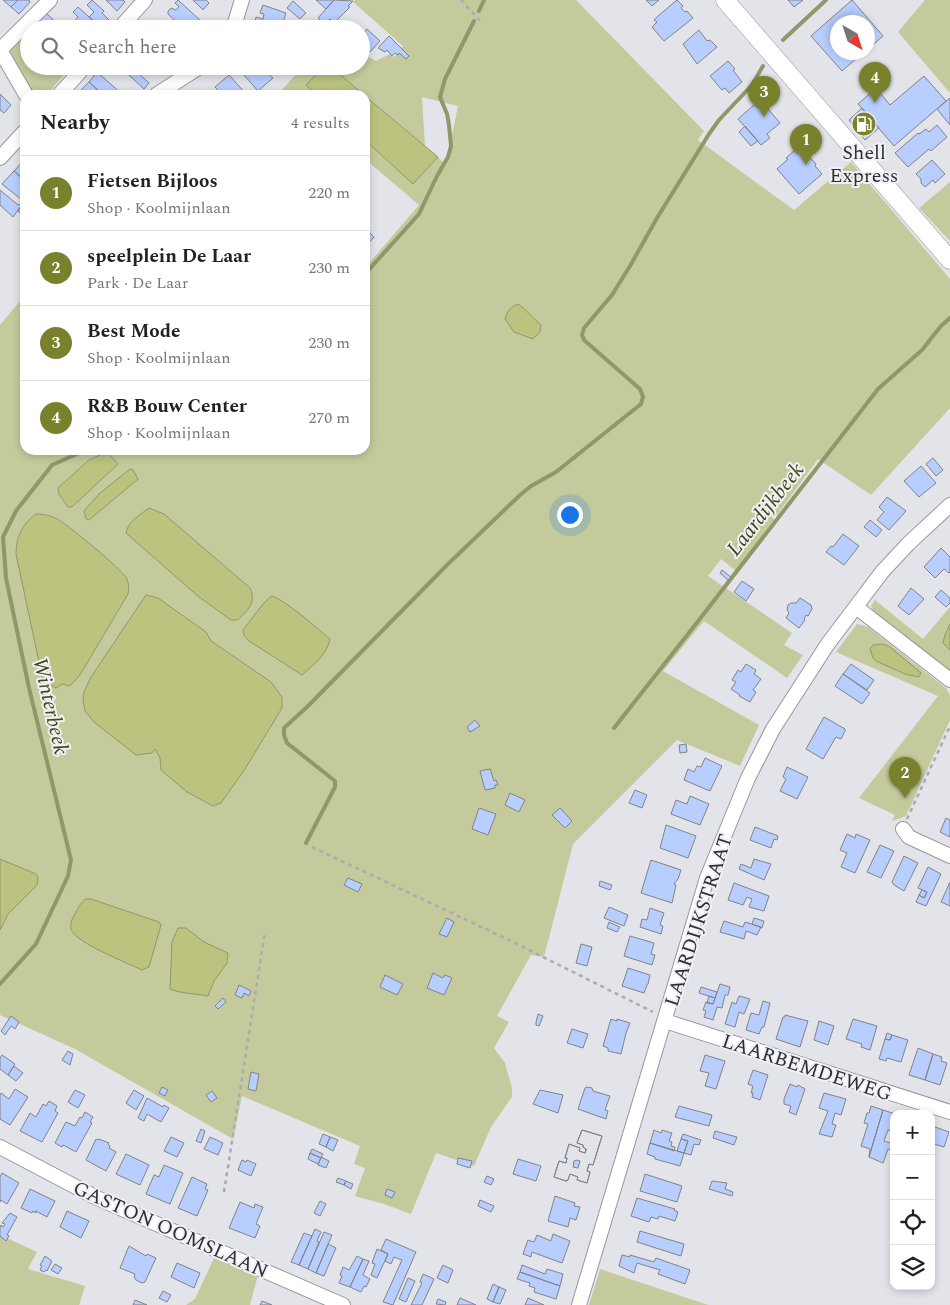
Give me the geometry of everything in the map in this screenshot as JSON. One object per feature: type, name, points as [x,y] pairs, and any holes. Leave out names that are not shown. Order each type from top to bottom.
[{"type":"main road","points":[[725,0],[950,260]]},
{"type":"street","points":[[30,20],[50,0]]},
{"type":"street","points":[[127,20],[145,0]]},
{"type":"street","points":[[236,20],[242,0]]},
{"type":"street","points":[[20,30],[0,50],[23,90]]},
{"type":"street","points":[[63,90],[77,75]]},
{"type":"street","points":[[164,90],[187,75]]},
{"type":"street","points":[[0,158],[20,136]]},
{"type":"street","name":"LAARDIJKSTRAAT","points":[[579,1305],[707,878],[748,778],[773,729],[827,645],[882,572],[908,544],[950,505]]},
{"type":"street","points":[[856,606],[950,680]]},
{"type":"street","points":[[902,829],[909,837],[950,856]]},
{"type":"street","name":"LAARBEMDEWEG","points":[[665,1020],[950,1112]]},
{"type":"street","name":"GASTON OOMSLAAN","points":[[0,1147],[97,1198],[343,1305]]},
{"type":"path","points":[[461,0],[482,23]]},
{"type":"path","points":[[902,829],[950,726]]},
{"type":"path","points":[[312,847],[509,940],[665,1020]]},
{"type":"path","points":[[224,1192],[265,932]]},
{"type":"shaded area","points":[[355,0],[576,0],[704,131],[698,140],[794,210],[851,162],[950,279],[950,408],[871,495],[818,459],[736,571],[721,559],[708,576],[792,633],[784,645],[803,655],[787,678],[704,621],[663,671],[759,725],[740,766],[677,740],[573,844],[544,957],[531,955],[497,1016],[509,1022],[494,1048],[505,1063],[512,1088],[512,1097],[491,1127],[474,1166],[436,1153],[411,1214],[355,1196],[365,1168],[354,1164],[360,1146],[242,1096],[233,1139],[75,1049],[0,1015],[0,325],[20,301],[20,455],[370,455],[370,262],[419,205],[370,163],[370,145],[413,184],[438,157],[446,165],[458,106],[422,97],[425,146],[370,100],[370,90],[358,90],[341,75],[370,75],[370,58],[376,61],[390,54],[394,57],[403,46],[353,2]]},
{"type":"shaded area","points":[[925,0],[950,0],[950,93],[898,32]]},
{"type":"shaded area","points":[[20,35],[20,74],[6,50]]},
{"type":"shaded area","points":[[20,75],[64,75],[51,90],[29,90]]},
{"type":"shaded area","points":[[295,75],[315,75],[306,85],[312,90],[282,90]]},
{"type":"shaded area","points":[[315,75],[341,75],[358,90],[312,90],[306,85]]},
{"type":"shaded area","points":[[370,100],[438,157],[413,184],[370,145]]},
{"type":"shaded area","points":[[950,182],[950,241],[919,208]]},
{"type":"shaded area","points":[[519,304],[541,325],[540,332],[533,339],[514,332],[505,319],[510,309]]},
{"type":"shaded area","points":[[100,455],[110,455],[118,464],[72,507],[68,507],[59,494],[58,488],[89,460]]},
{"type":"shaded area","points":[[130,469],[133,470],[138,479],[89,520],[86,519],[84,511],[99,494]]},
{"type":"shaded area","points":[[149,508],[164,514],[250,588],[252,602],[248,610],[238,620],[231,620],[199,597],[126,533],[132,522]]},
{"type":"shaded area","points":[[36,514],[51,516],[65,524],[123,574],[127,579],[129,588],[128,594],[80,675],[70,686],[62,684],[56,688],[43,681],[16,554],[17,542],[21,531]]},
{"type":"shaded area","points":[[146,595],[158,598],[206,632],[211,641],[271,682],[282,697],[282,708],[245,769],[221,803],[213,806],[187,792],[161,770],[160,758],[155,749],[152,753],[136,755],[94,722],[85,711],[84,692],[91,677]]},
{"type":"shaded area","points":[[271,596],[292,608],[330,639],[323,655],[302,675],[249,641],[244,635],[243,630]]},
{"type":"shaded area","points":[[875,600],[923,639],[950,607],[950,674],[875,614],[871,606]]},
{"type":"shaded area","points":[[857,624],[868,627],[946,688],[950,695],[950,720],[906,816],[892,821],[895,815],[859,798],[938,696],[836,652]]},
{"type":"shaded area","points":[[950,624],[950,650],[943,643]]},
{"type":"shaded area","points":[[883,644],[890,647],[921,673],[919,677],[905,674],[876,661],[870,649],[873,645]]},
{"type":"shaded area","points":[[0,859],[36,874],[38,877],[37,885],[8,914],[0,930]]},
{"type":"shaded area","points":[[86,899],[91,899],[159,922],[161,925],[149,967],[142,970],[114,958],[75,934],[71,929],[73,917],[79,906]]},
{"type":"shaded area","points":[[178,928],[186,928],[204,942],[228,953],[227,963],[214,981],[208,996],[170,989],[172,942]]},
{"type":"shaded area","points":[[0,1235],[37,1252],[28,1269],[85,1286],[79,1305],[0,1305]]},
{"type":"shaded area","points":[[215,1256],[258,1275],[250,1305],[186,1305],[195,1299]]},
{"type":"shaded area","points":[[600,1269],[705,1304],[709,1305],[589,1305]]},
{"type":"building","points":[[3,0],[18,0],[11,7]]},
{"type":"building","points":[[18,0],[29,0],[30,2],[19,14],[11,7]]},
{"type":"building","points":[[92,0],[104,11],[102,13],[109,20],[93,20],[89,17],[94,12],[87,5]]},
{"type":"building","points":[[106,0],[123,0],[125,2],[117,11]]},
{"type":"building","points":[[178,0],[200,20],[174,20],[168,14],[168,11],[171,8],[176,10],[179,7],[175,3]]},
{"type":"building","points":[[193,0],[206,0],[209,3],[203,10]]},
{"type":"building","points":[[316,0],[334,0],[326,9]]},
{"type":"building","points":[[334,0],[353,1],[348,6],[350,7],[337,20],[320,20],[318,18]]},
{"type":"building","points":[[646,0],[659,0],[652,6]]},
{"type":"building","points":[[677,0],[683,6],[681,8],[685,12],[687,11],[693,18],[664,41],[652,27],[657,22],[654,20]]},
{"type":"building","points":[[788,0],[803,0],[794,7]]},
{"type":"building","points":[[852,0],[865,15],[835,15]]},
{"type":"building","points":[[293,1],[306,13],[300,19],[287,8]]},
{"type":"building","points":[[263,5],[286,13],[284,20],[255,20],[256,17],[263,19],[264,14],[260,13]]},
{"type":"building","points":[[78,7],[93,20],[76,20],[78,17],[73,12]]},
{"type":"building","points":[[46,13],[54,20],[39,20]]},
{"type":"building","points":[[830,19],[830,57],[811,36]]},
{"type":"building","points":[[875,27],[883,36],[875,43]]},
{"type":"building","points":[[699,30],[707,41],[710,40],[717,47],[697,64],[683,44]]},
{"type":"building","points":[[370,32],[380,41],[370,52]]},
{"type":"building","points":[[389,36],[409,56],[406,59],[399,53],[398,55],[395,53],[392,56],[387,50],[385,52],[378,48]]},
{"type":"building","points":[[832,60],[855,60],[842,71]]},
{"type":"building","points":[[728,61],[742,82],[729,93],[725,88],[722,90],[710,76]]},
{"type":"building","points":[[95,75],[100,75],[117,90],[98,90],[89,82]]},
{"type":"building","points":[[129,75],[140,75],[149,83],[144,89]]},
{"type":"building","points":[[229,75],[242,90],[218,90],[215,87]]},
{"type":"building","points":[[244,75],[270,75],[273,78],[257,90]]},
{"type":"building","points":[[924,76],[946,101],[894,146],[858,104],[876,88],[890,105]]},
{"type":"building","points":[[89,82],[98,90],[81,90]]},
{"type":"building","points":[[0,94],[11,105],[4,113],[0,110]]},
{"type":"building","points":[[950,98],[950,125],[937,109]]},
{"type":"building","points":[[763,103],[780,123],[767,134],[770,138],[761,145],[738,119],[755,104],[758,108]]},
{"type":"building","name":"Shell Express","points":[[862,108],[879,128],[865,140],[849,120]]},
{"type":"building","points":[[937,125],[947,137],[908,167],[895,153],[918,133],[926,129],[929,132]]},
{"type":"building","points":[[745,126],[758,141],[751,146],[739,132]]},
{"type":"building","points":[[801,148],[816,164],[815,166],[822,174],[799,194],[777,169],[796,149],[797,151]]},
{"type":"building","points":[[932,160],[945,174],[935,183],[933,180],[925,187],[916,174]]},
{"type":"building","points":[[20,164],[20,176],[14,171]]},
{"type":"building","points":[[14,171],[20,176],[20,198],[2,184]]},
{"type":"building","points":[[0,190],[19,204],[20,207],[13,217],[0,205]]},
{"type":"building","points":[[370,233],[374,237],[370,241]]},
{"type":"building","points":[[933,458],[943,470],[936,476],[926,464]]},
{"type":"building","points":[[921,466],[936,483],[919,497],[904,481]]},
{"type":"building","points":[[887,497],[906,511],[889,530],[877,520],[884,512],[879,507]]},
{"type":"building","points":[[870,520],[882,530],[876,537],[864,527]]},
{"type":"building","points":[[843,534],[859,546],[844,565],[826,552],[831,546],[833,547]]},
{"type":"building","points":[[941,548],[950,557],[950,572],[944,569],[935,578],[924,567]]},
{"type":"building","points":[[722,570],[731,577],[728,580],[720,573]]},
{"type":"building","points":[[742,581],[754,589],[746,601],[734,592]]},
{"type":"building","points":[[911,588],[924,599],[909,615],[898,606]]},
{"type":"building","points":[[941,590],[950,598],[950,603],[946,607],[935,597]]},
{"type":"building","points":[[800,598],[811,605],[812,609],[808,616],[806,615],[799,628],[786,618],[789,613],[787,610],[788,605],[796,603]]},
{"type":"building","points":[[746,664],[756,670],[754,674],[761,679],[753,690],[756,692],[750,702],[731,689],[736,682],[732,680],[738,670],[741,672]]},
{"type":"building","points":[[851,664],[874,680],[867,690],[843,674]]},
{"type":"building","points":[[843,674],[870,693],[862,704],[835,686]]},
{"type":"building","points":[[824,717],[845,729],[845,731],[841,739],[836,737],[823,759],[806,749]]},
{"type":"building","points":[[475,720],[480,726],[470,732],[467,727]]},
{"type":"building","points":[[686,744],[687,752],[680,753],[679,745]]},
{"type":"building","points":[[705,758],[722,766],[710,791],[684,780],[688,769],[694,772],[697,766],[701,767]]},
{"type":"building","points":[[787,767],[808,777],[797,799],[780,791],[786,779],[783,777]]},
{"type":"building","points":[[490,769],[494,781],[496,780],[498,785],[495,785],[495,788],[485,790],[480,771]]},
{"type":"building","points":[[635,790],[647,795],[642,808],[629,803]]},
{"type":"building","points":[[510,793],[525,800],[519,812],[505,805]]},
{"type":"building","points":[[690,796],[709,804],[700,825],[671,814],[676,800],[687,804]]},
{"type":"building","points":[[479,808],[496,814],[488,835],[472,829]]},
{"type":"building","points":[[560,808],[572,821],[565,828],[552,815]]},
{"type":"building","points":[[946,818],[950,820],[950,837],[940,832]]},
{"type":"building","points":[[666,825],[696,836],[688,858],[660,848]]},
{"type":"building","points":[[755,827],[778,836],[777,840],[774,839],[771,848],[750,840]]},
{"type":"building","points":[[847,834],[855,838],[856,834],[870,840],[855,873],[841,867],[847,853],[840,850]]},
{"type":"building","points":[[880,845],[894,851],[881,878],[867,872]]},
{"type":"building","points":[[904,856],[918,863],[904,891],[892,882]]},
{"type":"building","points":[[754,859],[771,864],[764,880],[739,869],[741,864],[751,868]]},
{"type":"building","points":[[651,860],[681,870],[674,884],[676,885],[672,903],[641,893]]},
{"type":"building","points":[[928,867],[941,874],[926,906],[916,902],[919,895],[924,898],[927,892],[918,888]]},
{"type":"building","points":[[348,878],[362,884],[358,892],[344,885]]},
{"type":"building","points":[[600,881],[612,885],[610,890],[599,886]]},
{"type":"building","points":[[950,882],[950,906],[941,902]]},
{"type":"building","points":[[734,883],[769,896],[764,911],[749,907],[752,899],[747,897],[743,905],[728,900]]},
{"type":"building","points":[[922,890],[927,892],[924,898],[919,895]]},
{"type":"building","points":[[609,907],[628,915],[624,926],[604,918]]},
{"type":"building","points":[[650,908],[664,913],[660,925],[663,926],[661,934],[640,927],[642,919],[647,920]]},
{"type":"building","points":[[447,918],[454,922],[447,937],[439,934]]},
{"type":"building","points":[[754,918],[764,921],[762,928],[752,924]]},
{"type":"building","points":[[724,921],[743,927],[745,922],[761,927],[757,935],[746,931],[744,939],[720,932]]},
{"type":"building","points":[[609,922],[620,927],[617,932],[607,928]]},
{"type":"building","points":[[630,936],[654,943],[651,954],[655,955],[652,965],[624,956]]},
{"type":"building","points":[[581,944],[592,947],[587,966],[576,963]]},
{"type":"building","points":[[628,968],[650,975],[644,993],[622,986]]},
{"type":"building","points":[[433,973],[443,978],[445,975],[452,978],[444,995],[427,988]]},
{"type":"building","points":[[385,975],[403,984],[397,995],[380,987]]},
{"type":"building","points":[[720,984],[730,987],[728,995],[725,995],[722,1008],[717,1007],[713,1020],[704,1017],[706,1011],[703,1010],[706,1002],[713,1004]]},
{"type":"building","points":[[239,985],[251,991],[249,996],[244,993],[242,998],[235,995]]},
{"type":"building","points":[[701,987],[717,992],[715,998],[699,993]]},
{"type":"building","points":[[709,996],[715,998],[713,1004],[707,1003]]},
{"type":"building","points":[[739,996],[750,999],[744,1014],[739,1012],[735,1027],[725,1024],[732,1002],[736,1004]]},
{"type":"building","points":[[223,998],[226,1002],[218,1009],[215,1006]]},
{"type":"building","points":[[763,1001],[770,1003],[764,1027],[762,1027],[759,1034],[746,1030],[751,1013],[759,1015]]},
{"type":"building","points":[[538,1014],[543,1016],[539,1026],[536,1025]]},
{"type":"building","points":[[785,1015],[808,1021],[800,1047],[776,1039]]},
{"type":"building","points":[[11,1016],[19,1022],[15,1029],[11,1026],[5,1035],[1,1031]]},
{"type":"building","points":[[611,1019],[630,1023],[621,1054],[608,1051],[608,1048],[603,1046]]},
{"type":"building","points":[[853,1019],[877,1026],[870,1050],[861,1047],[862,1044],[846,1039]]},
{"type":"building","points":[[819,1021],[834,1026],[828,1045],[814,1040]]},
{"type":"building","points":[[572,1029],[588,1034],[583,1048],[567,1043]]},
{"type":"building","points":[[887,1033],[892,1035],[890,1040],[885,1039]]},
{"type":"building","points":[[892,1035],[908,1040],[901,1062],[887,1058],[886,1061],[879,1059],[885,1039],[890,1040]]},
{"type":"building","points":[[918,1048],[933,1054],[925,1080],[909,1075]]},
{"type":"building","points":[[68,1051],[73,1054],[70,1065],[62,1060]]},
{"type":"building","points":[[933,1054],[942,1057],[941,1061],[947,1063],[940,1085],[925,1080]]},
{"type":"building","points":[[2,1055],[15,1064],[8,1075],[0,1069],[0,1058]]},
{"type":"building","points":[[705,1055],[725,1061],[716,1089],[705,1086],[709,1073],[700,1071]]},
{"type":"building","points":[[14,1066],[23,1073],[16,1081],[8,1075]]},
{"type":"building","points":[[753,1070],[768,1075],[760,1100],[752,1097],[753,1086],[748,1084]]},
{"type":"building","points":[[251,1072],[259,1074],[256,1091],[248,1089]]},
{"type":"building","points":[[790,1084],[797,1087],[798,1085],[805,1089],[796,1115],[789,1112],[791,1106],[784,1104]]},
{"type":"building","points":[[162,1087],[168,1090],[165,1096],[159,1093]]},
{"type":"building","points":[[587,1087],[592,1088],[593,1091],[610,1096],[605,1110],[608,1111],[606,1119],[578,1109]]},
{"type":"building","points":[[15,1089],[28,1097],[10,1125],[0,1119],[0,1095],[1,1093],[9,1099]]},
{"type":"building","points":[[75,1090],[85,1095],[78,1108],[68,1102]]},
{"type":"building","points":[[134,1090],[144,1096],[136,1110],[126,1103]]},
{"type":"building","points":[[540,1090],[563,1095],[558,1113],[533,1104]]},
{"type":"building","points":[[212,1091],[217,1098],[211,1102],[206,1095]]},
{"type":"building","points":[[824,1093],[846,1099],[841,1115],[835,1113],[832,1124],[836,1125],[832,1137],[819,1134],[828,1111],[819,1108]]},
{"type":"building","points":[[147,1098],[163,1107],[164,1105],[169,1108],[161,1122],[147,1114],[144,1121],[138,1118]]},
{"type":"building","points":[[49,1101],[57,1106],[55,1111],[58,1113],[42,1142],[20,1131],[30,1113],[36,1117],[43,1104],[46,1106]]},
{"type":"building","points":[[679,1106],[712,1115],[709,1126],[675,1117]]},
{"type":"building","points":[[871,1106],[883,1110],[869,1157],[870,1149],[861,1146],[868,1124],[864,1123]]},
{"type":"building","points":[[883,1110],[890,1112],[890,1130],[888,1130],[884,1141],[890,1143],[890,1150],[888,1149],[883,1163],[869,1157]]},
{"type":"building","points":[[85,1112],[93,1117],[90,1122],[92,1123],[76,1152],[55,1143],[66,1122],[75,1126]]},
{"type":"building","points":[[935,1127],[949,1132],[944,1147],[935,1144]]},
{"type":"building","points":[[201,1129],[205,1131],[201,1143],[196,1141]]},
{"type":"building","points":[[582,1130],[602,1136],[593,1165],[589,1164],[587,1171],[590,1172],[587,1183],[577,1180],[578,1177],[570,1174],[566,1181],[554,1177],[559,1161],[566,1163],[567,1158],[565,1158],[569,1144],[580,1148],[579,1151],[585,1153],[586,1149],[583,1145],[577,1143]],"holes":[[[574,1161],[580,1161],[578,1168],[573,1167]]]},
{"type":"building","points":[[582,1130],[602,1136],[593,1165],[589,1164],[587,1171],[590,1172],[587,1183],[577,1180],[578,1177],[570,1174],[566,1181],[554,1177],[559,1161],[566,1163],[567,1158],[565,1158],[569,1144],[580,1148],[579,1151],[585,1153],[586,1149],[583,1145],[577,1143]]},
{"type":"building","points":[[654,1130],[661,1133],[662,1130],[672,1133],[669,1141],[672,1142],[671,1146],[675,1147],[674,1151],[650,1143]]},
{"type":"building","points":[[715,1131],[737,1137],[734,1145],[713,1138]]},
{"type":"building","points":[[323,1134],[330,1137],[326,1147],[319,1144]]},
{"type":"building","points":[[683,1134],[701,1140],[699,1145],[694,1144],[691,1155],[684,1153],[688,1141],[681,1139]]},
{"type":"building","points":[[171,1137],[184,1143],[177,1157],[164,1151]]},
{"type":"building","points":[[210,1137],[223,1143],[218,1155],[204,1149]]},
{"type":"building","points":[[330,1137],[338,1140],[333,1151],[326,1147]]},
{"type":"building","points":[[96,1139],[109,1143],[109,1148],[116,1152],[106,1171],[86,1160]]},
{"type":"building","points":[[681,1139],[688,1141],[684,1153],[677,1151]]},
{"type":"building","points":[[650,1143],[684,1153],[680,1166],[655,1159],[655,1157],[647,1154]]},
{"type":"building","points":[[312,1149],[323,1154],[321,1158],[310,1153]]},
{"type":"building","points":[[310,1153],[321,1158],[318,1164],[308,1159]]},
{"type":"building","points":[[126,1154],[149,1165],[140,1185],[116,1174]]},
{"type":"building","points":[[321,1157],[329,1161],[326,1168],[318,1165]]},
{"type":"building","points":[[458,1158],[472,1161],[470,1168],[457,1164]]},
{"type":"building","points":[[518,1159],[541,1166],[536,1181],[513,1174]]},
{"type":"building","points":[[242,1160],[256,1164],[251,1176],[238,1170]]},
{"type":"building","points":[[164,1165],[183,1173],[170,1204],[146,1194],[154,1175],[159,1177]]},
{"type":"building","points":[[2,1173],[19,1183],[7,1204],[1,1200],[0,1202],[0,1177]]},
{"type":"building","points":[[645,1174],[682,1186],[677,1202],[640,1191]]},
{"type":"building","points":[[487,1176],[494,1179],[491,1185],[484,1182]]},
{"type":"building","points":[[192,1177],[207,1184],[205,1189],[208,1190],[197,1216],[178,1208]]},
{"type":"building","points":[[338,1178],[346,1181],[344,1185],[336,1182]]},
{"type":"building","points":[[346,1181],[353,1184],[351,1189],[344,1185]]},
{"type":"building","points":[[712,1181],[727,1183],[725,1189],[733,1192],[732,1196],[709,1189]]},
{"type":"building","points":[[30,1189],[55,1201],[47,1217],[36,1211],[36,1213],[33,1211],[32,1213],[21,1208]]},
{"type":"building","points":[[387,1189],[395,1192],[392,1198],[385,1195]]},
{"type":"building","points":[[555,1196],[575,1203],[574,1206],[580,1207],[576,1220],[570,1218],[568,1227],[548,1221]]},
{"type":"building","points":[[637,1198],[675,1209],[678,1212],[675,1221],[659,1216],[658,1219],[651,1217],[649,1222],[631,1216]]},
{"type":"building","points":[[480,1200],[494,1206],[491,1212],[478,1206]]},
{"type":"building","points":[[320,1201],[326,1204],[320,1216],[314,1213]]},
{"type":"building","points":[[240,1202],[254,1208],[255,1204],[263,1207],[256,1224],[260,1226],[255,1238],[229,1228]]},
{"type":"building","points":[[67,1211],[89,1221],[81,1238],[60,1227]]},
{"type":"building","points":[[10,1213],[17,1217],[7,1235],[9,1236],[6,1241],[0,1236],[0,1227],[1,1225],[3,1227],[5,1224],[2,1223]]},
{"type":"building","points":[[315,1229],[321,1232],[308,1269],[299,1265]]},
{"type":"building","points":[[640,1231],[684,1244],[681,1256],[637,1242]]},
{"type":"building","points":[[324,1232],[332,1235],[316,1273],[308,1269]]},
{"type":"building","points":[[304,1233],[312,1236],[299,1265],[291,1262]]},
{"type":"building","points":[[553,1234],[570,1241],[562,1263],[532,1252],[531,1257],[523,1254],[528,1240],[534,1242],[537,1235],[551,1241]]},
{"type":"building","points":[[386,1239],[416,1252],[393,1305],[383,1302],[402,1260],[394,1257],[391,1264],[385,1261],[388,1254],[381,1250]]},
{"type":"building","points":[[328,1244],[336,1248],[324,1276],[316,1273]]},
{"type":"building","points":[[129,1246],[146,1256],[147,1254],[156,1258],[145,1282],[142,1283],[136,1280],[135,1274],[120,1268]]},
{"type":"building","points":[[377,1249],[388,1254],[377,1278],[371,1275],[375,1264],[372,1263]]},
{"type":"building","points":[[622,1255],[630,1257],[630,1255],[654,1262],[656,1258],[690,1270],[685,1284],[658,1274],[660,1270],[637,1263],[634,1273],[619,1266]]},
{"type":"building","points":[[45,1256],[52,1261],[47,1271],[44,1272],[40,1270],[42,1266],[40,1265]]},
{"type":"building","points":[[357,1256],[363,1259],[350,1287],[339,1283],[343,1267],[349,1270]]},
{"type":"building","points":[[363,1259],[369,1261],[363,1275],[370,1279],[361,1292],[350,1287]]},
{"type":"building","points":[[177,1263],[200,1273],[194,1288],[171,1277]]},
{"type":"building","points":[[55,1264],[62,1268],[58,1274],[51,1270]]},
{"type":"building","points":[[443,1265],[453,1270],[448,1283],[437,1278]]},
{"type":"building","points":[[522,1265],[545,1274],[547,1269],[563,1274],[560,1286],[520,1272]]},
{"type":"building","points":[[520,1272],[560,1286],[556,1299],[534,1292],[535,1288],[529,1286],[530,1283],[517,1279]]},
{"type":"building","points":[[423,1274],[434,1279],[422,1305],[411,1305],[422,1283],[420,1282]]},
{"type":"building","points":[[408,1278],[415,1281],[406,1302],[399,1299]]},
{"type":"building","points":[[493,1284],[499,1287],[493,1302],[487,1299]]},
{"type":"building","points":[[499,1287],[506,1290],[500,1304],[493,1302]]},
{"type":"building","points":[[163,1291],[171,1295],[167,1302],[159,1298]]},
{"type":"building","points":[[460,1298],[476,1305],[457,1305]]},
{"type":"building","points":[[528,1298],[544,1305],[525,1305]]},
{"type":"building","points":[[438,1299],[446,1302],[445,1305],[436,1304]]},
{"type":"building","points":[[135,1300],[147,1305],[133,1305]]},
{"type":"building","points":[[262,1301],[272,1305],[260,1305]]},
{"type":"waterway","name":"Winterbeek","points":[[479,11],[484,0]]},
{"type":"waterway","points":[[783,40],[826,0]]},
{"type":"waterway","name":"Winterbeek","points":[[370,268],[419,214],[448,157],[451,146],[449,125],[440,97],[445,79],[474,21]]},
{"type":"waterway","points":[[306,843],[335,787],[335,781],[287,743],[284,728],[519,496],[531,486],[556,472],[641,404],[643,397],[640,389],[584,340],[582,335],[584,328],[612,295],[709,134],[719,120],[752,85],[763,66]]},
{"type":"waterway","name":"Laardijkbeek","points":[[614,728],[878,389],[922,350],[941,326],[950,318]]},
{"type":"waterway","name":"Winterbeek","points":[[0,984],[36,944],[68,876],[71,860],[29,688],[6,578],[3,537],[16,511],[52,465],[75,455]]},
{"type":"place","name":"R&B Bouw Center","points":[[875,103]]},
{"type":"place","name":"Best Mode","points":[[764,117]]},
{"type":"place","name":"Shell Express","points":[[864,124]]},
{"type":"place","name":"Fietsen Bijloos","points":[[806,165]]},
{"type":"place","name":"speelplein De Laar","points":[[905,798]]}]
